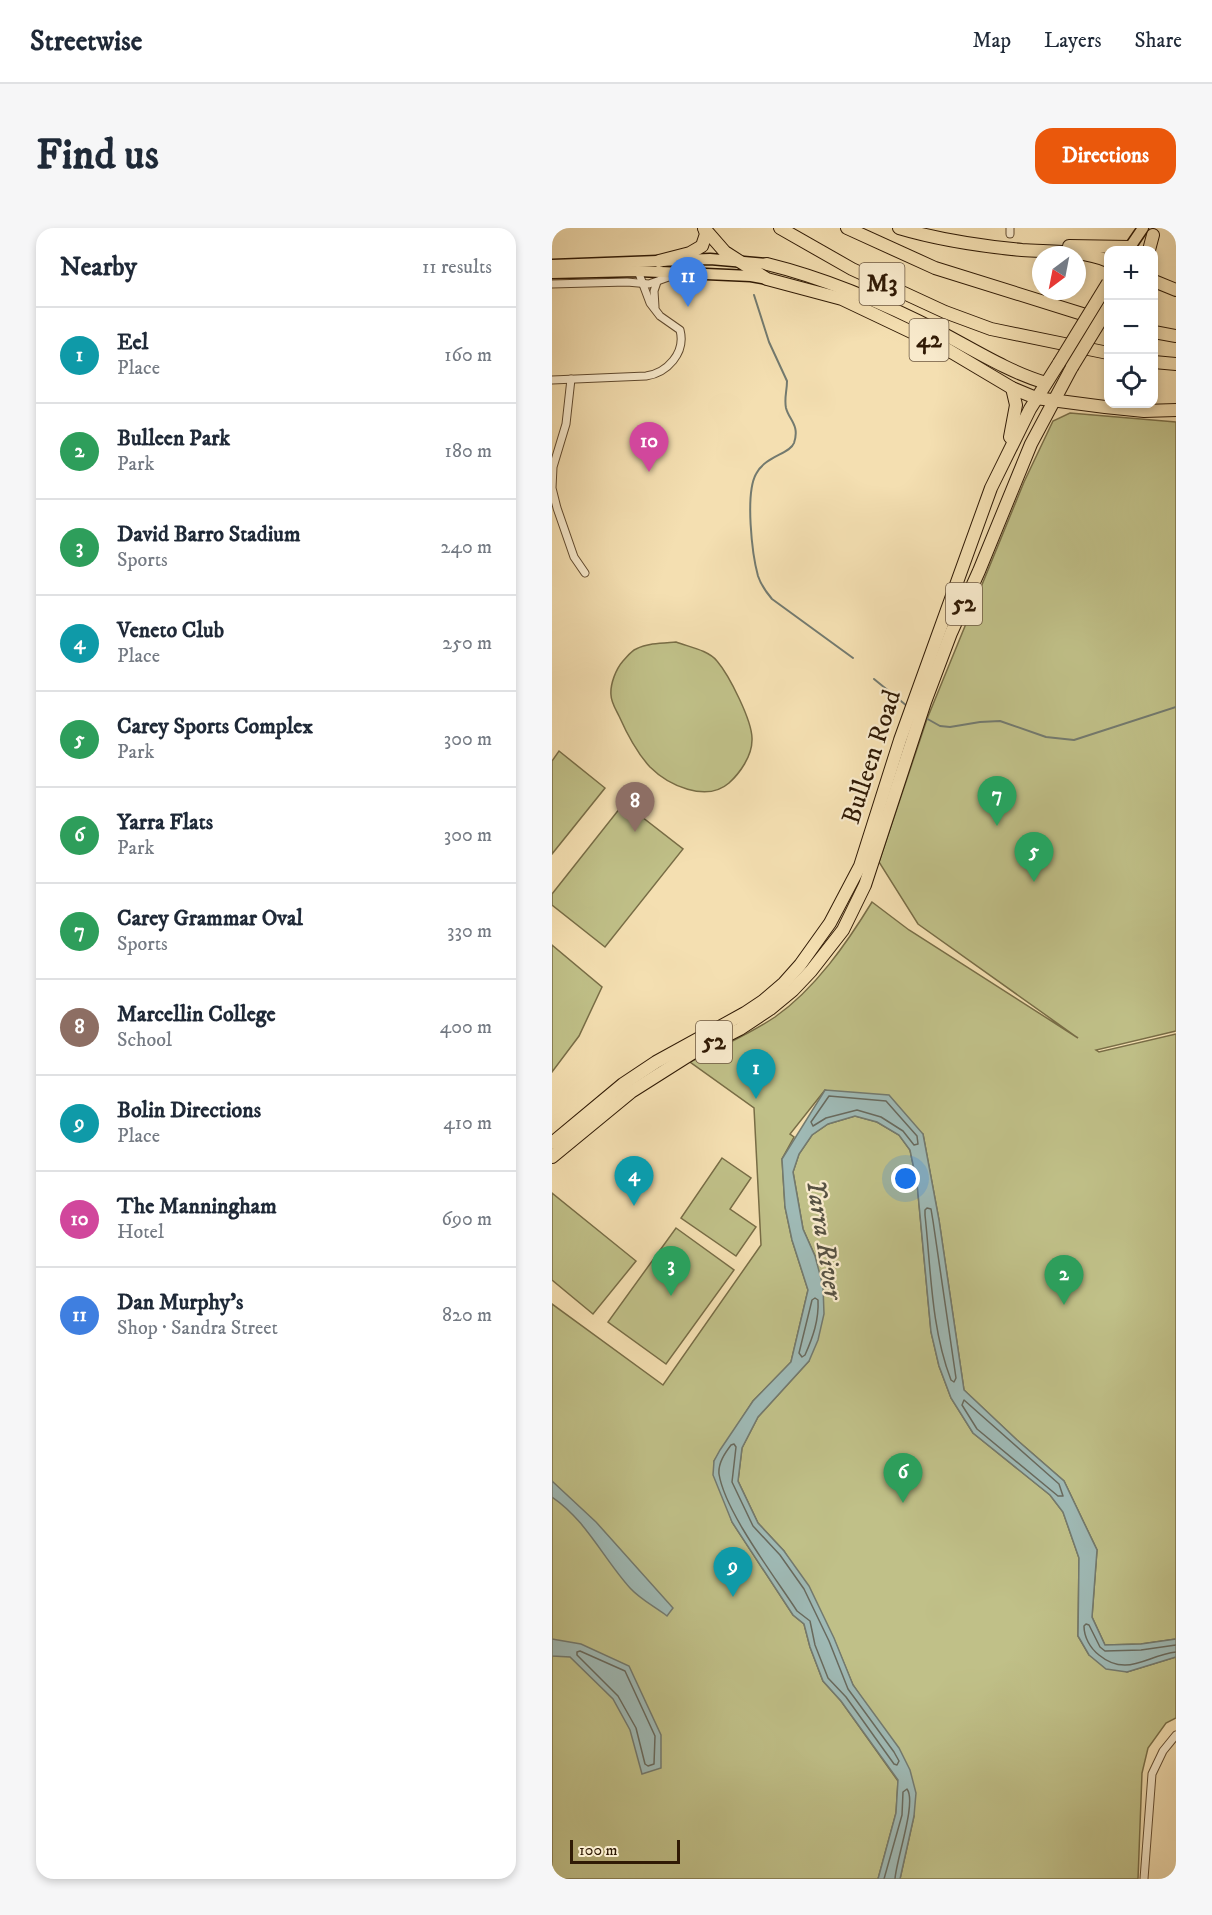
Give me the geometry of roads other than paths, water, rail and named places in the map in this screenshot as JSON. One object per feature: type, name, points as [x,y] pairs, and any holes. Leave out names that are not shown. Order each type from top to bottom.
[{"type":"highway","points":[[659,261],[690,253],[702,246],[706,234],[704,228]]},
{"type":"highway","points":[[704,228],[736,261],[767,279]]},
{"type":"highway","name":"M3","points":[[780,228],[852,269],[945,312],[991,328],[1104,352]]},
{"type":"highway","name":"M3","points":[[847,228],[935,268],[1104,321]]},
{"type":"highway","name":"M3","points":[[857,228],[935,268]]},
{"type":"highway","points":[[899,228],[927,237],[987,247],[1089,255],[1104,260]]},
{"type":"highway","points":[[1149,246],[1151,230]]},
{"type":"highway","points":[[987,247],[1104,249]]},
{"type":"highway","name":"42","points":[[767,264],[797,271],[853,291],[928,326],[998,363],[1046,383]]},
{"type":"highway","name":"42","points":[[767,279],[842,299],[943,348],[1012,388],[1036,398],[1052,401]]},
{"type":"highway","points":[[1158,282],[1176,290]]},
{"type":"highway","name":"Bulleen Road","points":[[552,1143],[616,1089],[763,1000],[784,983],[800,965],[830,923],[854,881],[906,742],[995,479],[1036,398],[1104,290]]},
{"type":"highway","name":"Bulleen Road","points":[[552,1157],[631,1092],[691,1054],[740,1029],[794,990],[843,930],[856,907],[906,742],[951,633],[1052,401],[1104,314]]},
{"type":"highway","points":[[1158,333],[1176,336]]},
{"type":"highway","points":[[1158,362],[1176,364]]},
{"type":"highway","points":[[1007,453],[1016,405],[1012,388]]},
{"type":"highway","points":[[1052,401],[1144,411],[1176,410]]},
{"type":"main road","points":[[1132,246],[1151,230]]},
{"type":"main road","points":[[1145,246],[1151,230]]},
{"type":"main road","name":"42","points":[[552,265],[710,259],[767,264]]},
{"type":"main road","points":[[659,261],[704,266],[712,270],[715,275]]},
{"type":"main road","name":"42","points":[[552,273],[638,271],[767,279]]},
{"type":"street","points":[[552,380],[646,376],[656,374],[668,366],[680,349],[681,333],[655,309],[646,296],[638,271]]},
{"type":"street","points":[[552,284],[657,282],[679,273]]},
{"type":"street","points":[[655,309],[657,282]]},
{"type":"street","points":[[571,379],[566,424],[553,468],[552,488],[574,556],[585,573]]},
{"type":"street","points":[[1144,1879],[1152,1774],[1163,1751],[1176,1735]]},
{"type":"water","points":[[825,1090],[889,1095],[923,1134],[939,1220],[964,1390],[1064,1481],[1097,1550],[1092,1617],[1105,1645],[1141,1644],[1176,1639],[1176,1657],[1127,1672],[1106,1669],[1089,1655],[1078,1636],[1079,1558],[1063,1512],[1050,1495],[973,1433],[951,1398],[939,1366],[931,1332],[917,1183],[910,1150],[899,1135],[877,1122],[855,1116],[828,1124],[812,1135],[799,1154],[793,1172],[803,1229],[815,1256],[823,1286],[824,1314],[818,1340],[809,1361],[758,1417],[742,1448],[738,1481],[758,1523],[784,1551],[809,1586],[853,1685],[899,1748],[910,1770],[916,1793],[914,1816],[900,1879],[878,1879],[896,1813],[898,1780],[841,1701],[823,1681],[804,1624],[793,1615],[732,1522],[713,1475],[714,1461],[753,1401],[791,1362],[808,1290],[792,1240],[785,1207],[782,1159]]},
{"type":"water","points":[[552,1481],[596,1522],[673,1608],[667,1616],[630,1588],[585,1528],[552,1497]]},
{"type":"water","points":[[552,1639],[581,1644],[629,1666],[661,1735],[661,1768],[642,1774],[630,1730],[613,1699],[570,1657],[552,1656]]},
{"type":"waterway","points":[[754,295],[769,342],[787,381],[786,408],[796,432],[792,447],[765,463],[756,474],[753,483],[750,509],[758,576],[772,599],[853,658]]},
{"type":"waterway","points":[[874,679],[907,706]]},
{"type":"waterway","points":[[924,717],[940,726],[950,727],[1000,721],[1046,737],[1074,740],[1176,707]]},
{"type":"place","name":"Dan Murphy's","points":[[688,307]]},
{"type":"place","name":"The Manningham","points":[[649,472]]},
{"type":"place","name":"Carey Grammar Oval","points":[[997,826]]},
{"type":"place","name":"Marcellin College","points":[[635,832]]},
{"type":"place","name":"Carey Sports Complex","points":[[1034,882]]},
{"type":"place","name":"Eel","points":[[756,1099]]},
{"type":"place","name":"Veneto Club","points":[[634,1206]]},
{"type":"place","name":"David Barro Stadium","points":[[671,1296]]},
{"type":"place","name":"Bulleen Park","points":[[1064,1305]]},
{"type":"place","name":"Yarra Flats","points":[[903,1503]]},
{"type":"place","name":"Bolin Directions","points":[[733,1597]]},
{"type":"water label","name":"Yarra River","points":[[824,1239]]}]
